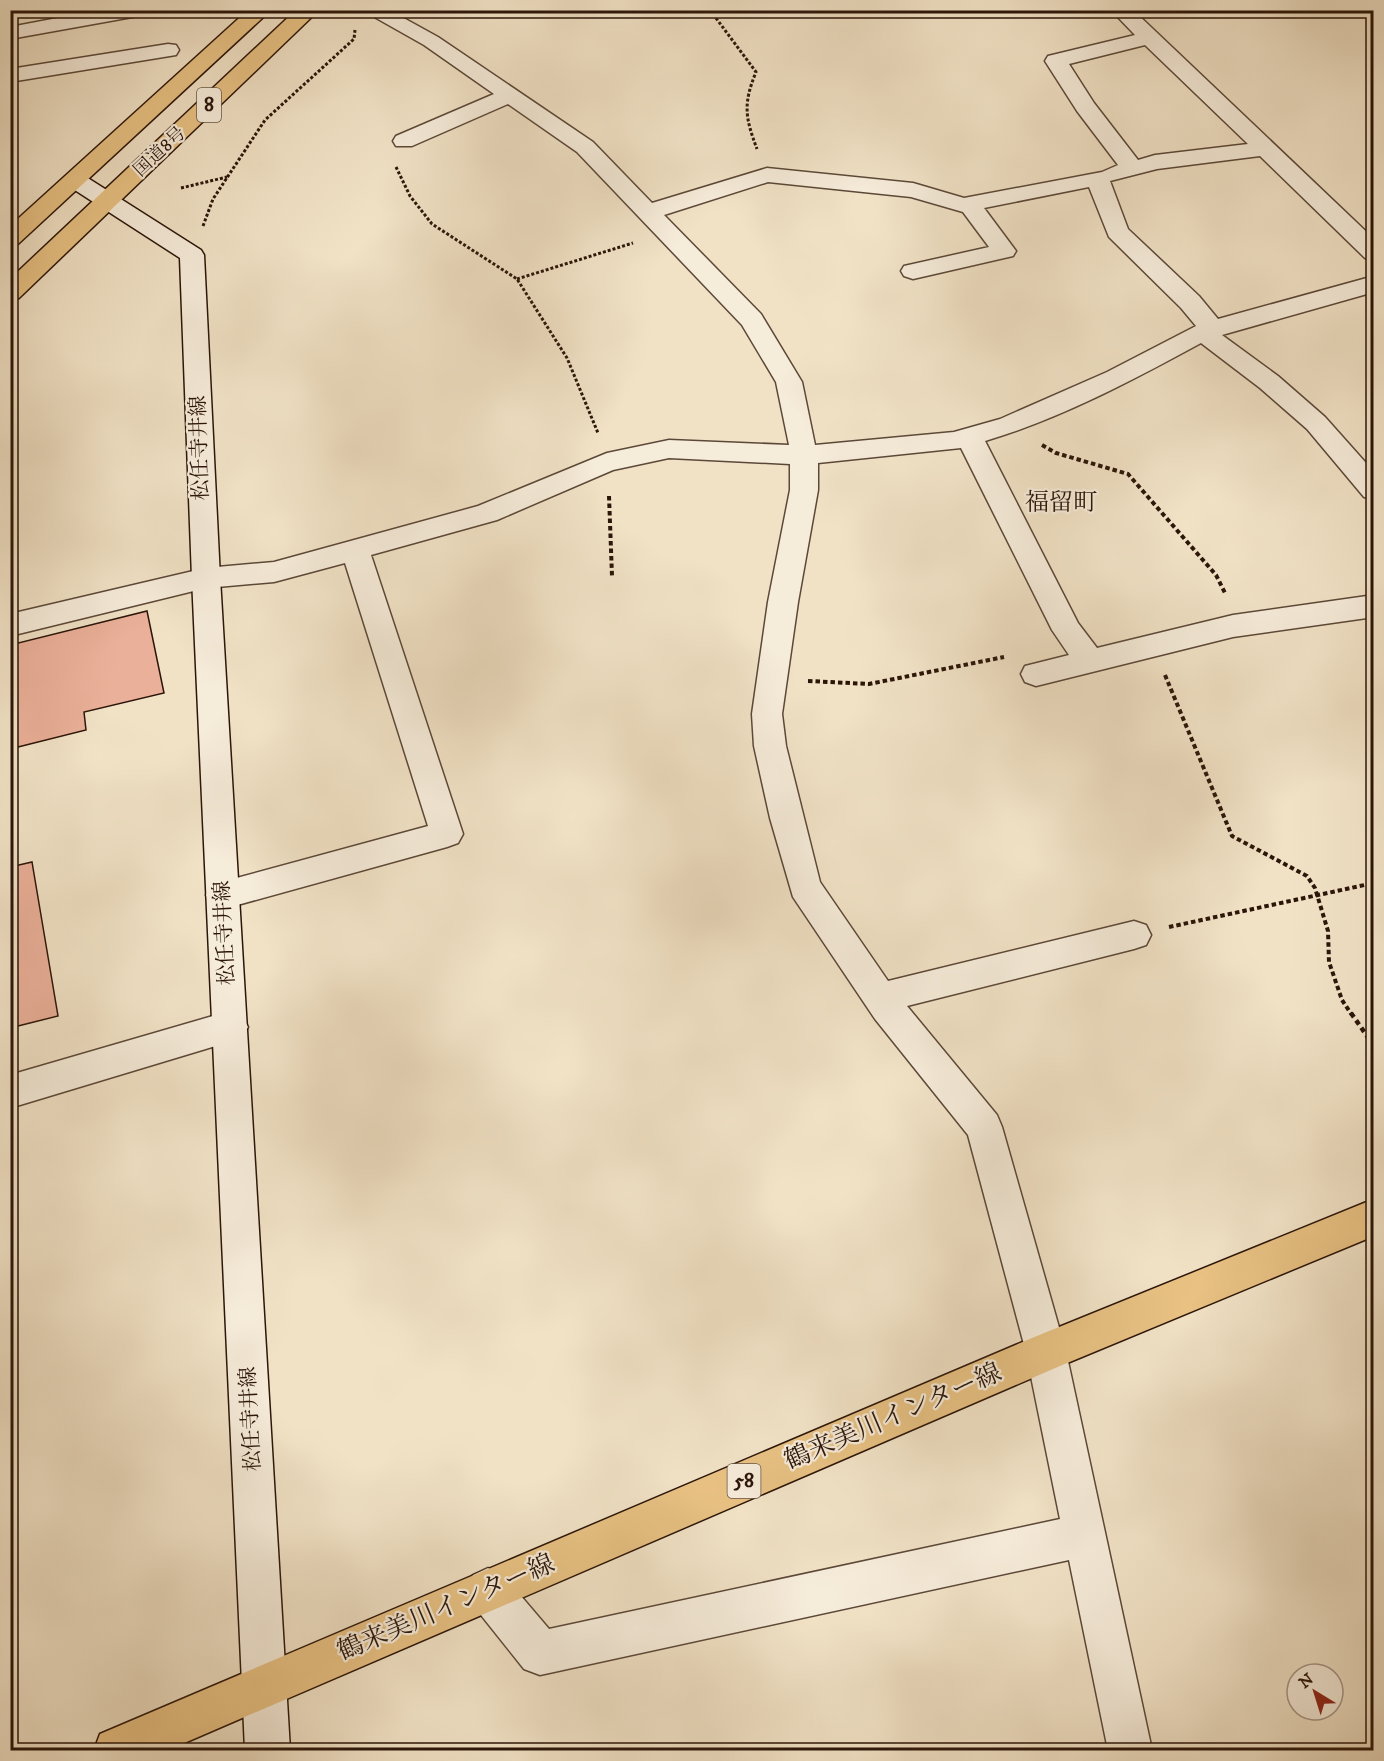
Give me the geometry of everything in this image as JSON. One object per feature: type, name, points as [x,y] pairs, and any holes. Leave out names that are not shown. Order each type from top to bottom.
[{"type":"main road","name":"国道8号","points":[[10,239],[261,10]]},
{"type":"main road","name":"国道8号","points":[[10,293],[309,10]]},
{"type":"main road","name":"鶴来美川インター線","points":[[116,1750],[1046,1352],[1374,1217]]},
{"type":"street","points":[[10,33],[138,10]]},
{"type":"street","points":[[1121,10],[1374,253]]},
{"type":"street","points":[[364,17],[431,41],[585,147],[752,320],[789,382],[804,455],[804,490],[783,602],[767,714],[770,746],[786,818],[805,887],[880,998],[984,1127],[1046,1352],[1130,1750]]},
{"type":"street","points":[[1132,168],[1085,106],[1056,62],[1149,38]]},
{"type":"street","points":[[10,76],[168,50]]},
{"type":"street","points":[[404,141],[510,95]]},
{"type":"street","points":[[648,212],[767,175],[913,190],[963,205],[1098,178],[1155,162],[1264,149]]},
{"type":"street","points":[[1098,178],[1117,232],[1190,302],[1206,330],[1316,423],[1374,490]]},
{"type":"street","points":[[75,180],[192,255]]},
{"type":"street","points":[[913,271],[1004,251],[969,204]]},
{"type":"street","name":"松任寺井線","points":[[192,255],[206,578],[268,1750]]},
{"type":"street","points":[[10,625],[206,578],[274,572],[356,550],[487,513],[607,462],[669,450],[804,455],[955,441],[1009,425],[1116,378],[1206,330],[1374,284]]},
{"type":"street","points":[[969,437],[1067,630],[1090,661]]},
{"type":"street","points":[[223,895],[447,834],[356,550]]},
{"type":"street","points":[[1036,674],[1240,626],[1374,606]]},
{"type":"street","points":[[880,998],[1134,935]]},
{"type":"street","points":[[10,1092],[230,1027]]},
{"type":"street","points":[[488,1590],[540,1653],[1085,1535]]},
{"type":"path","points":[[710,10],[756,72],[743,101],[746,118],[767,175]]},
{"type":"path","points":[[192,255],[213,199],[265,120],[354,39],[364,17]]},
{"type":"path","points":[[404,141],[393,151],[396,171],[410,196],[432,224],[517,279],[567,358],[592,413],[607,462],[612,576]]},
{"type":"path","points":[[181,188],[228,177]]},
{"type":"path","points":[[517,279],[669,232]]},
{"type":"path","points":[[1009,425],[1056,453],[1128,474],[1216,575],[1240,626]]},
{"type":"path","points":[[1152,646],[1232,836],[1307,876],[1317,895],[1328,931],[1329,962],[1342,1000],[1374,1046]]},
{"type":"path","points":[[772,679],[869,684],[1006,656]]},
{"type":"path","points":[[1134,935],[1374,884]]},
{"type":"building","points":[[147,611],[164,693],[84,712],[86,730],[10,749],[10,645]]},
{"type":"building","points":[[32,862],[58,1016],[10,1028],[10,867]]},
{"type":"district","name":"福留町","points":[[1061,503]]}]
